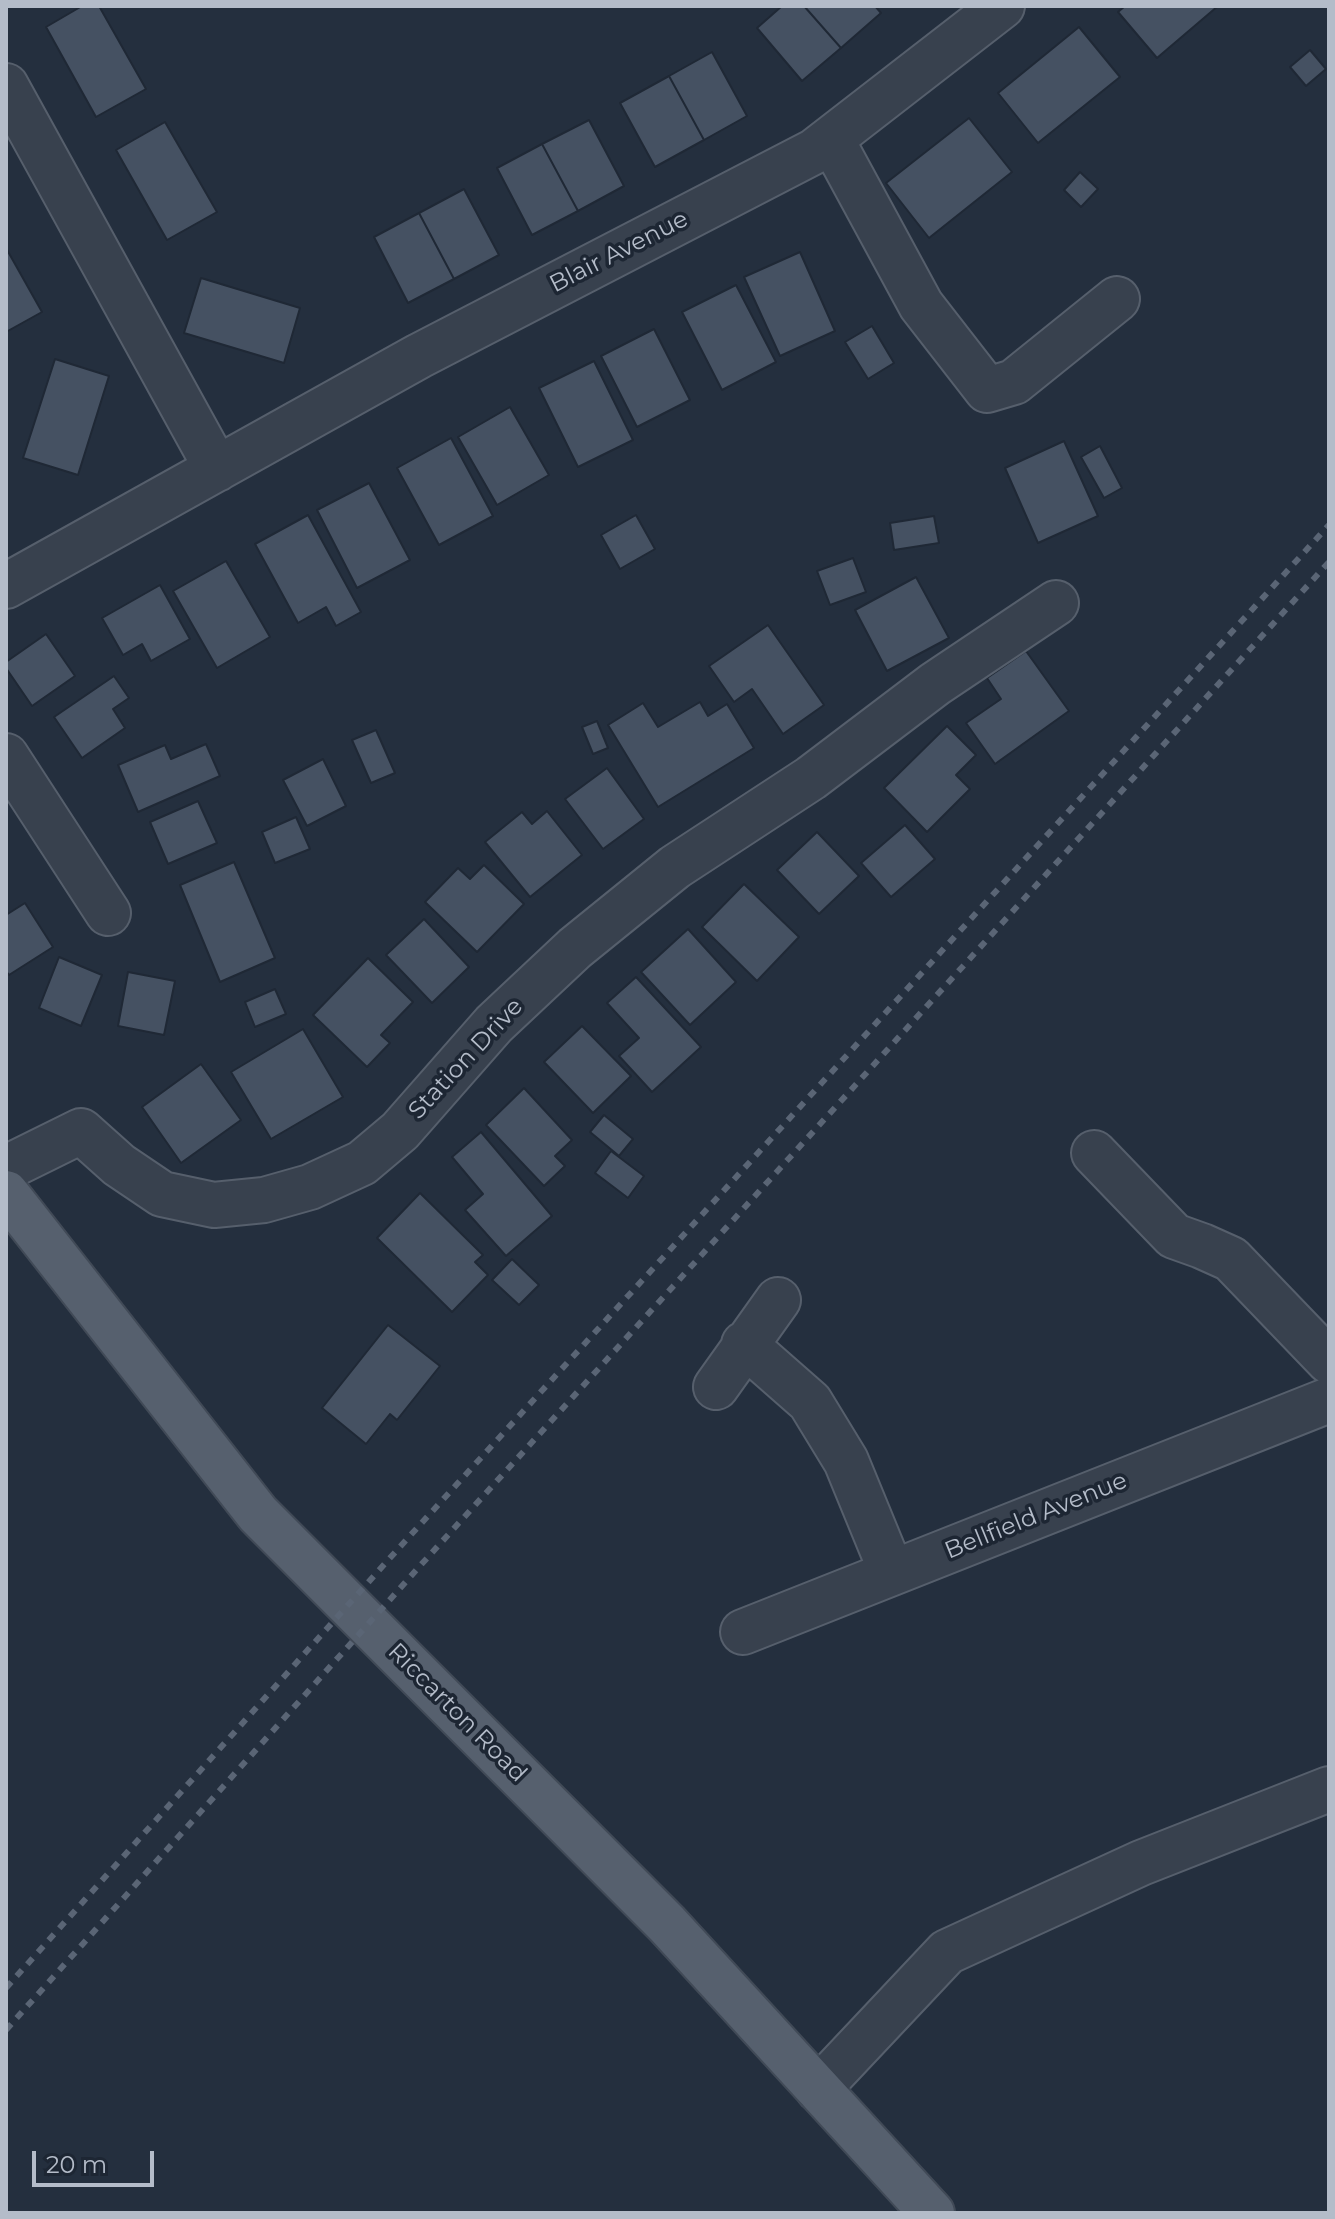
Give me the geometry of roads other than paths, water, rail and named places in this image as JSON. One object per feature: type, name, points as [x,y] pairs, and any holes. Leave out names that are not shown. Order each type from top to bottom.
[{"type":"main road","name":"Riccarton Road","points":[[6,1193],[258,1514],[667,1924],[932,2213]]},
{"type":"street","name":"Blair Avenue","points":[[6,586],[419,356],[801,158],[831,139],[1002,6]]},
{"type":"street","points":[[6,86],[217,469]]},
{"type":"street","points":[[831,139],[921,305],[987,390],[1014,382],[1117,299]]},
{"type":"street","name":"Station Drive","points":[[6,1168],[81,1131],[119,1165],[162,1194],[214,1205],[264,1200],[310,1187],[362,1163],[400,1131],[494,1024],[575,948],[675,867],[811,778],[886,720],[1056,603]]},
{"type":"street","points":[[6,756],[108,913]]},
{"type":"street","points":[[1094,1153],[1174,1236],[1231,1259],[1329,1361]]},
{"type":"street","points":[[716,1387],[778,1300]]},
{"type":"street","points":[[744,1344],[810,1402],[846,1461],[892,1573]]},
{"type":"street","name":"Bellfield Avenue","points":[[743,1632],[1329,1400]]},
{"type":"street","points":[[818,2089],[947,1952],[1141,1863],[1329,1789]]},
{"type":"railway","points":[[6,1988],[398,1549],[1329,525]]},
{"type":"railway","points":[[6,2030],[419,1567],[1329,562]]}]
